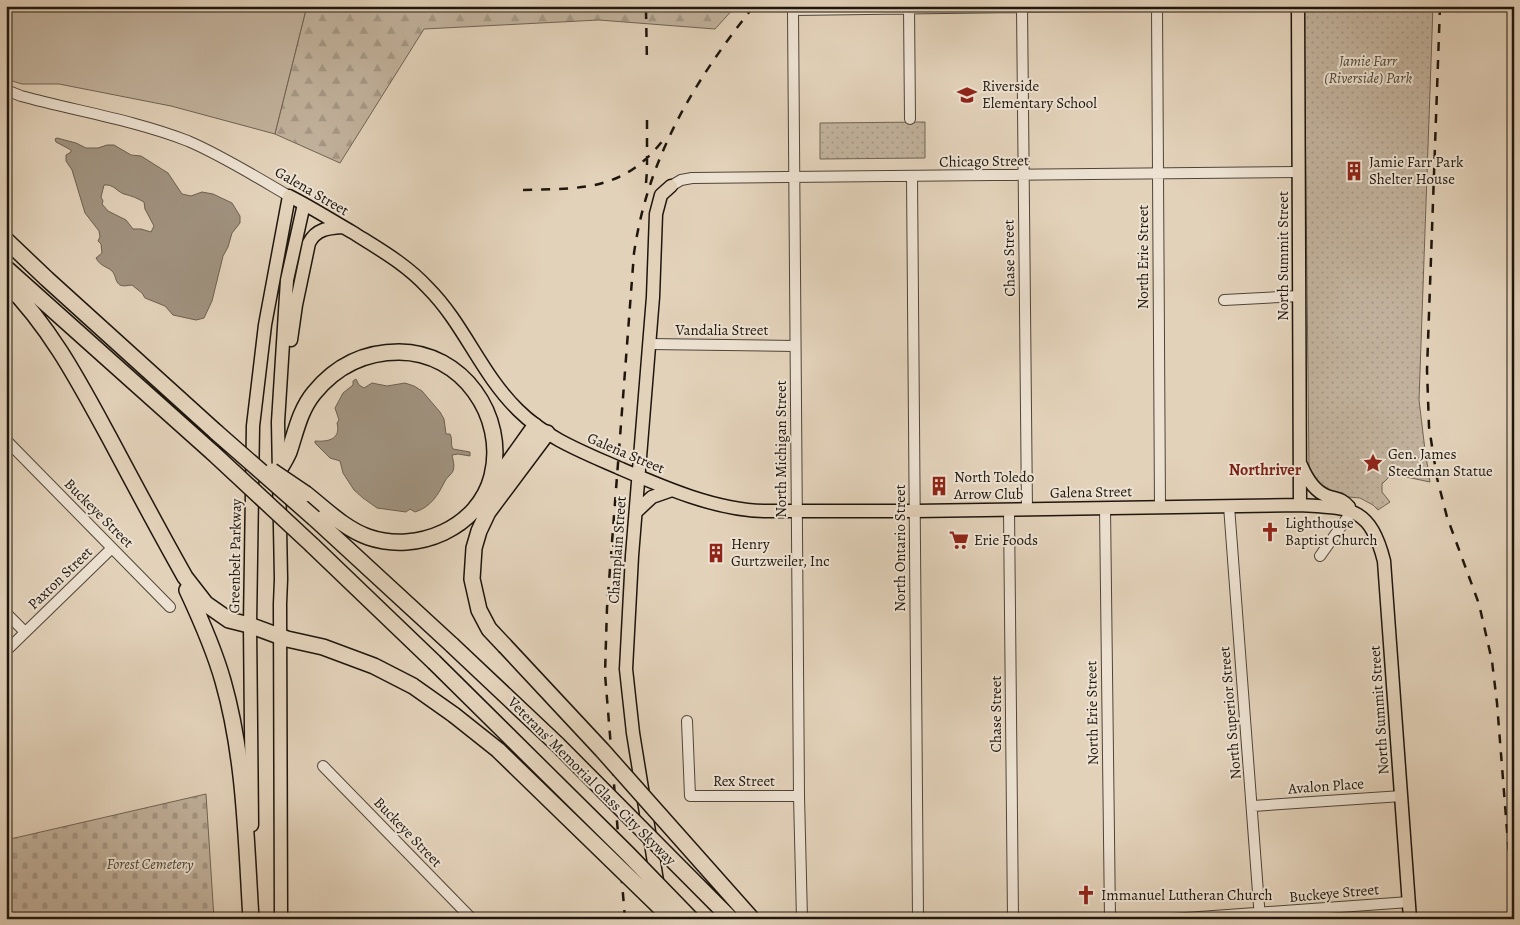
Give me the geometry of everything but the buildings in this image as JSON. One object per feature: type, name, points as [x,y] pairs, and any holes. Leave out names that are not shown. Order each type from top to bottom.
[{"type":"highway","points":[[6,240],[216,432],[367,537],[395,543],[421,541],[439,535],[462,520],[484,498],[541,430]]},
{"type":"highway","name":"Veterans' Memorial Glass City Skyway","points":[[6,268],[312,545],[434,662],[691,919]]},
{"type":"highway","points":[[6,283],[27,305],[73,370],[185,577],[206,604],[229,620],[341,653],[374,666],[412,686],[454,715],[498,750],[672,919]]},
{"type":"highway","points":[[278,472],[288,454],[299,420],[306,406],[313,394],[332,375],[348,364],[374,354],[389,352],[416,353],[437,359],[451,367],[474,388],[483,403],[492,428],[495,450],[492,475],[484,498]]},
{"type":"highway","points":[[541,430],[480,526],[474,548],[472,578],[479,610],[489,629],[602,750],[752,919]]},
{"type":"highway","name":"Veterans' Memorial Glass City Skyway","points":[[216,432],[314,518],[558,745],[731,919]]},
{"type":"highway","points":[[157,527],[214,651],[233,719],[241,780],[251,919]]},
{"type":"main road","name":"North Summit Street","points":[[1298,6],[1300,505]]},
{"type":"main road","name":"Champlain Street","points":[[663,919],[642,794],[626,668],[649,344],[656,214],[661,196],[671,186]]},
{"type":"main road","name":"Galena Street","points":[[289,196],[397,260],[429,288],[454,321],[500,390],[517,410],[541,430],[585,453],[672,490],[741,510],[796,512],[1300,505],[1339,507],[1352,511]]},
{"type":"main road","name":"Greenbelt Parkway","points":[[256,919],[252,812],[250,625],[253,426],[265,325],[289,196]]},
{"type":"main road","points":[[281,919],[280,636],[282,579],[278,422],[287,280],[304,204]]},
{"type":"main road","points":[[278,422],[296,305],[309,243],[313,236],[321,230],[342,227]]},
{"type":"main road","name":"North Summit Street","points":[[1299,460],[1302,469],[1313,485],[1326,496],[1342,500],[1352,511],[1365,520],[1374,531],[1384,560],[1410,919]]},
{"type":"main road","points":[[636,512],[652,497],[672,490]]},
{"type":"street","points":[[910,119],[909,7],[1100,6]]},
{"type":"street","name":"North Erie Street","points":[[1157,6],[1160,508]]},
{"type":"street","name":"North Michigan Street","points":[[802,919],[796,512],[793,10],[909,7]]},
{"type":"street","name":"Chase Street","points":[[1022,7],[1027,510]]},
{"type":"street","name":"Galena Street","points":[[6,90],[28,99],[139,126],[186,141],[203,148],[289,196]]},
{"type":"street","name":"Chicago Street","points":[[671,186],[681,180],[692,178],[1299,172]]},
{"type":"street","name":"North Ontario Street","points":[[912,176],[918,919]]},
{"type":"street","points":[[1224,300],[1299,296]]},
{"type":"street","name":"Vandalia Street","points":[[649,344],[795,346]]},
{"type":"street","name":"Buckeye Street","points":[[6,440],[170,607]]},
{"type":"street","name":"North Superior Street","points":[[1229,506],[1260,916]]},
{"type":"street","name":"North Erie Street","points":[[1105,508],[1110,919]]},
{"type":"street","name":"Chase Street","points":[[1010,510],[1013,919]]},
{"type":"street","points":[[1320,556],[1352,511]]},
{"type":"street","name":"Paxton Street","points":[[6,651],[112,548]]},
{"type":"street","points":[[6,613],[25,632]]},
{"type":"street","name":"Rex Street","points":[[687,721],[690,796],[799,796]]},
{"type":"street","name":"Buckeye Street","points":[[323,766],[472,919]]},
{"type":"street","name":"Avalon Place","points":[[1253,806],[1402,796]]},
{"type":"street","name":"Buckeye Street","points":[[1172,919],[1260,916],[1409,902]]},
{"type":"green space","points":[[8,6],[307,6],[275,134],[171,106],[59,84],[22,84],[6,79],[6,8]]},
{"type":"green space","points":[[307,6],[736,6],[715,29],[599,20],[424,29],[340,163],[275,134]]},
{"type":"green space","name":"Jamie Farr (Riverside) Park","points":[[1304,6],[1433,6],[1419,400],[1430,482],[1397,475],[1390,476],[1382,484],[1382,492],[1390,502],[1378,510],[1360,498],[1337,496],[1318,485],[1309,467]]},
{"type":"green space","points":[[925,122],[925,158],[820,159],[820,123]]},
{"type":"green space","name":"Forest Cemetery","points":[[206,794],[214,919],[6,919],[6,840]]},
{"type":"shaded area","points":[[55,139],[76,143],[86,148],[114,145],[131,155],[141,156],[168,173],[182,194],[191,196],[202,192],[213,194],[232,203],[240,216],[240,223],[232,233],[223,256],[212,301],[204,318],[196,320],[173,315],[165,306],[145,298],[132,285],[120,285],[112,271],[98,261],[96,258],[102,253],[101,244],[98,241],[100,237],[99,231],[85,213],[72,170],[66,161],[66,155],[71,150],[56,142]],"holes":[[[104,185],[144,202],[145,209],[154,226],[151,232],[133,229],[126,220],[108,211],[102,204],[101,197]]]},
{"type":"shaded area","points":[[356,379],[359,385],[364,388],[372,383],[387,386],[405,383],[422,391],[444,419],[446,434],[450,434],[453,449],[470,452],[470,456],[452,455],[453,471],[433,500],[421,510],[415,512],[410,509],[406,512],[377,508],[354,490],[343,473],[340,461],[330,458],[315,443],[315,441],[329,440],[337,433],[337,423],[339,420],[335,408],[343,393],[353,385],[353,381]]},
{"type":"railway","points":[[625,919],[605,674],[607,608],[634,253],[650,184],[662,152],[693,92],[732,34],[754,6]]},
{"type":"railway","points":[[1440,6],[1427,370],[1429,427],[1437,478],[1447,517],[1479,604],[1492,661],[1514,919]]},
{"type":"railway","points":[[646,10],[647,64]]},
{"type":"railway","points":[[646,183],[647,117]]},
{"type":"railway","points":[[523,190],[583,187],[617,178],[633,169],[649,156],[664,139]]},
{"type":"place","name":"Riverside Elementary School","points":[[967,95]]},
{"type":"place","name":"Jamie Farr Park Shelter House","points":[[1354,171]]},
{"type":"place","name":"Gen. James Steedman Statue","points":[[1373,463]]},
{"type":"place","name":"North Toledo Arrow Club","points":[[939,486]]},
{"type":"place","name":"Lighthouse Baptist Church","points":[[1270,532]]},
{"type":"place","name":"Erie Foods","points":[[959,540]]},
{"type":"place","name":"Henry Gurtzweiler, Inc","points":[[716,553]]},
{"type":"place","name":"Immanuel Lutheran Church","points":[[1086,895]]},
{"type":"district","name":"Northriver","points":[[1265,469]]}]
